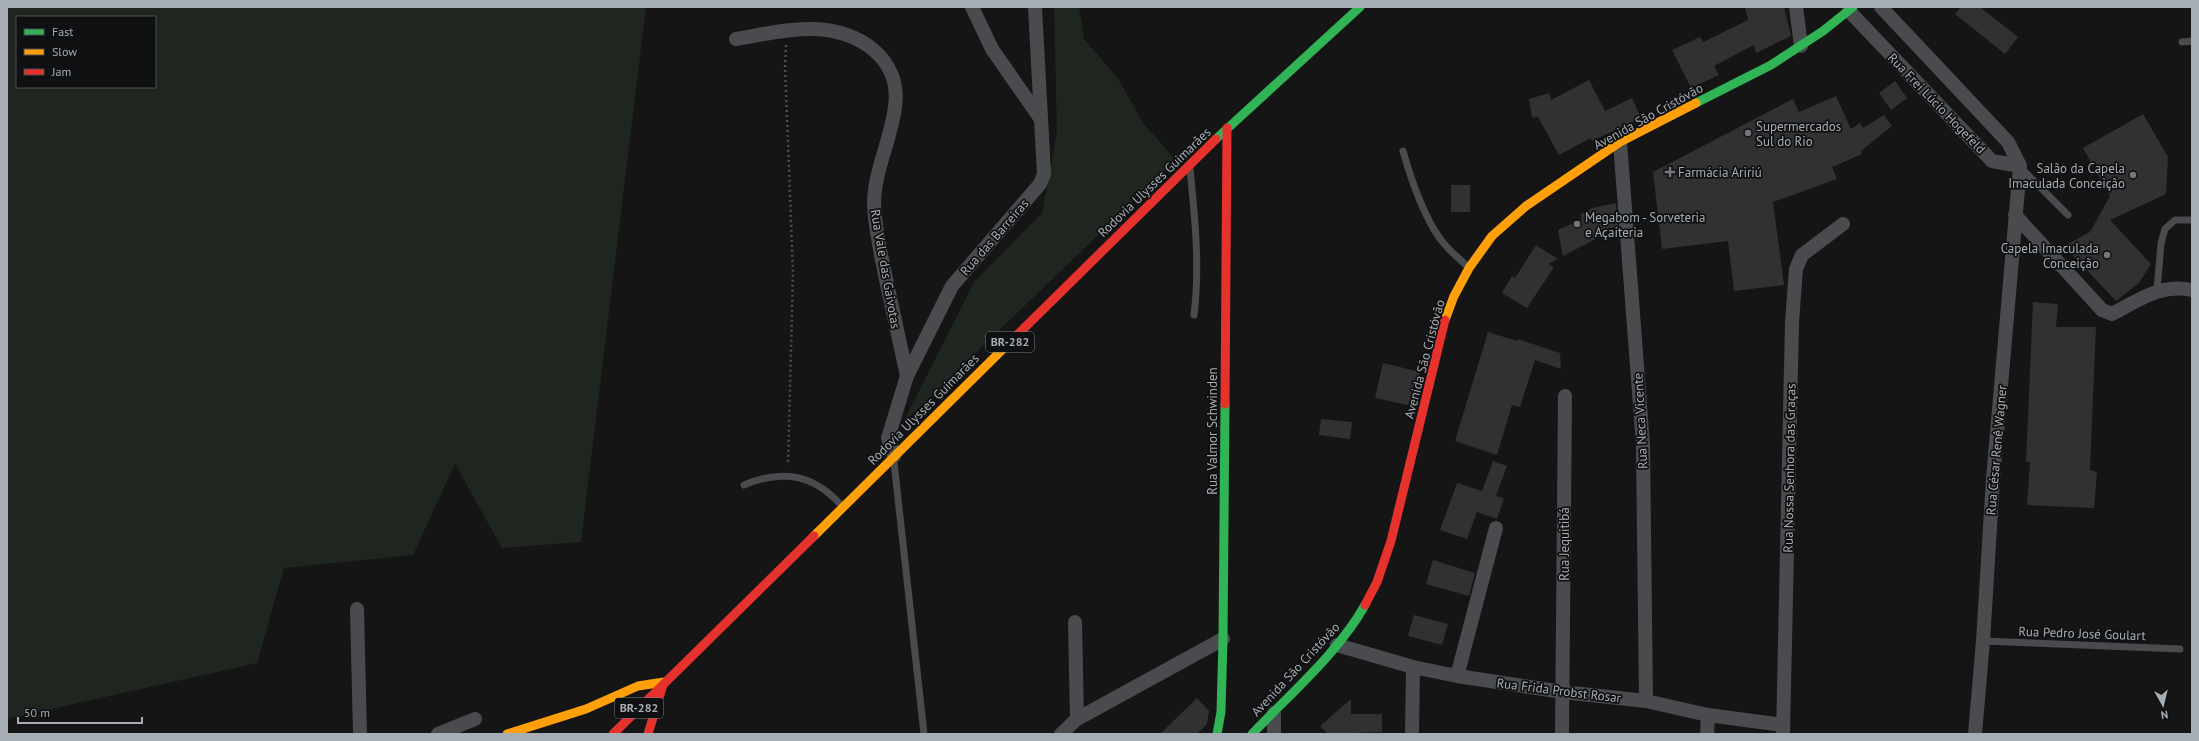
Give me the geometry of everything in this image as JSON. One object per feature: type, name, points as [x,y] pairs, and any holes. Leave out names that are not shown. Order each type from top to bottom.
[{"type":"main road","name":"Rodovia Ulysses Guimarães","points":[[613,734],[1227,128],[1360,7]]},
{"type":"main road","name":"Avenida São Cristóvão","points":[[1252,734],[1274,713],[1337,645],[1357,619],[1379,575],[1391,541],[1443,326],[1454,296],[1469,268],[1492,236],[1526,206],[1620,142],[1771,65],[1801,46],[1851,9]]},
{"type":"main road","name":"Rua Valmor Schwinden","points":[[1217,734],[1221,712],[1223,639],[1227,128]]},
{"type":"main road","points":[[507,734],[586,709],[638,686],[664,682],[648,734]]},
{"type":"street","points":[[972,7],[992,50],[1040,118]]},
{"type":"street","name":"Rua das Barreiras","points":[[894,456],[888,438],[907,376],[952,286],[1040,184],[1044,174],[1035,7]]},
{"type":"street","points":[[1796,7],[1801,46]]},
{"type":"street","name":"Rua Frei Lúcio Hogefeld","points":[[1881,7],[2008,142],[2020,166]]},
{"type":"street","name":"Rua Frei Lúcio Hogefeld","points":[[1851,9],[1992,161],[2020,166]]},
{"type":"street","name":"Rua Vale das Gaivotas","points":[[736,39],[786,31],[814,29],[839,32],[862,40],[881,55],[890,67],[895,86],[896,106],[879,173],[874,204],[878,241],[907,376]]},
{"type":"street","name":"Rua Neca Vicente","points":[[1620,142],[1643,445],[1646,701]]},
{"type":"street","name":"Rua César Renê Wagner","points":[[1975,734],[1983,641],[1992,479],[2020,166]]},
{"type":"street","points":[[2016,215],[2102,310],[2112,314],[2157,291],[2172,287],[2192,290]]},
{"type":"street","name":"Rua Nossa Senhora das Graças","points":[[1783,729],[1792,322],[1796,269],[1802,255],[1843,224]]},
{"type":"street","name":"Rua Jequitibá","points":[[1562,734],[1564,396]]},
{"type":"street","points":[[1457,676],[1496,528]]},
{"type":"street","points":[[357,609],[360,734]]},
{"type":"street","points":[[1075,622],[1077,719]]},
{"type":"street","points":[[1061,734],[1077,719],[1223,639]]},
{"type":"street","name":"Rua Frida Probst Rosar","points":[[1337,645],[1412,666],[1457,676],[1563,692],[1646,701],[1708,715],[1783,729]]},
{"type":"street","points":[[1412,666],[1412,734]]},
{"type":"street","points":[[1274,713],[1274,734]]},
{"type":"street","points":[[1707,734],[1708,715]]},
{"type":"street","points":[[438,734],[475,720]]},
{"type":"lane","points":[[2182,42],[2192,41]]},
{"type":"lane","points":[[1403,151],[1412,184],[1426,213],[1445,245],[1469,268]]},
{"type":"lane","points":[[1190,165],[1197,240],[1198,286],[1194,315]]},
{"type":"lane","points":[[2020,166],[2068,215]]},
{"type":"lane","points":[[2157,291],[2161,243],[2165,230],[2176,220],[2192,220]]},
{"type":"lane","points":[[894,456],[924,734]]},
{"type":"lane","points":[[744,484],[768,476],[788,476],[807,480],[819,485],[830,493],[843,506]]},
{"type":"lane","name":"Rua Pedro José Goulart","points":[[1983,641],[2180,649]]},
{"type":"path","points":[[786,31],[785,65],[793,273],[788,476]]},
{"type":"shaded area","points":[[7,7],[646,7],[581,542],[502,548],[455,464],[413,555],[284,568],[257,663],[7,719]]},
{"type":"shaded area","points":[[1054,7],[1079,7],[1084,39],[1117,77],[1144,124],[1176,160],[903,423],[974,282],[1042,213],[1057,132]]},
{"type":"building","points":[[1745,7],[1784,7],[1791,36],[1756,53],[1754,45],[1714,66],[1719,75],[1691,88],[1672,50],[1700,37],[1703,42],[1748,20]]},
{"type":"building","points":[[1961,7],[1980,7],[2018,37],[2005,54],[1955,14]]},
{"type":"building","points":[[1589,80],[1605,111],[1632,98],[1641,118],[1592,141],[1591,138],[1559,155],[1538,117],[1532,118],[1529,99],[1549,93],[1551,100]]},
{"type":"building","points":[[1895,81],[1907,98],[1891,110],[1879,93]]},
{"type":"building","points":[[1836,96],[1851,129],[1860,123],[1863,128],[1884,115],[1892,126],[1861,151],[1862,154],[1832,167],[1837,179],[1773,202],[1784,285],[1734,291],[1728,241],[1662,249],[1653,172],[1793,99],[1799,112]]},
{"type":"building","points":[[2143,114],[2168,157],[2166,194],[2110,220],[2151,264],[2139,283],[2116,301],[2064,246],[2090,232],[2110,196],[2083,148]]},
{"type":"building","points":[[1451,185],[1470,185],[1470,212],[1451,212]]},
{"type":"building","points":[[1616,203],[1618,227],[1605,229],[1607,233],[1563,256],[1558,230],[1582,219],[1580,215],[1592,208]]},
{"type":"building","points":[[1536,245],[1558,259],[1548,264],[1554,267],[1527,308],[1502,293],[1512,276],[1515,278]]},
{"type":"building","points":[[2033,302],[2058,304],[2056,327],[2096,327],[2090,470],[2097,472],[2094,508],[2027,505],[2030,462],[2026,462]]},
{"type":"building","points":[[1488,332],[1517,341],[1518,339],[1560,353],[1561,369],[1535,360],[1520,407],[1512,405],[1497,455],[1455,441]]},
{"type":"building","points":[[1383,363],[1420,372],[1412,406],[1375,398]]},
{"type":"building","points":[[1321,419],[1352,422],[1350,439],[1319,435]]},
{"type":"building","points":[[1493,461],[1507,466],[1496,496],[1504,498],[1497,519],[1477,512],[1467,539],[1440,530],[1457,483],[1482,491]]},
{"type":"building","points":[[1433,560],[1475,573],[1469,596],[1426,584]]},
{"type":"building","points":[[1414,615],[1448,624],[1442,645],[1408,636]]},
{"type":"building","points":[[1197,698],[1209,711],[1207,724],[1197,734],[1160,734]]},
{"type":"building","points":[[1351,699],[1351,714],[1382,714],[1382,732],[1328,734],[1320,726]]},
{"type":"traffic: fast","points":[[1216,139],[1360,7]]},
{"type":"traffic: fast","points":[[1696,103],[1771,65],[1823,31],[1853,7]]},
{"type":"traffic: fast","points":[[1217,734],[1221,712],[1223,639],[1225,404]]},
{"type":"traffic: fast","points":[[1252,734],[1328,656],[1342,640],[1365,605]]},
{"type":"traffic: slow","points":[[1445,320],[1454,296],[1469,268],[1492,236],[1526,206],[1620,142],[1696,103]]},
{"type":"traffic: slow","points":[[814,536],[1010,342]]},
{"type":"traffic: slow","points":[[507,734],[586,709],[638,686],[664,682]]},
{"type":"traffic: jam","points":[[1225,404],[1227,128]]},
{"type":"traffic: jam","points":[[1010,342],[1216,139]]},
{"type":"traffic: jam","points":[[1365,605],[1377,582],[1391,541],[1445,320]]},
{"type":"traffic: jam","points":[[613,734],[814,536]]},
{"type":"traffic: jam","points":[[648,734],[663,685]]},
{"type":"place","name":"Supermercados Sul do Rio","points":[[1748,133]]},
{"type":"place","name":"Farmácia Aririú","points":[[1670,172]]},
{"type":"place","name":"Salão da Capela Imaculada Conceição","points":[[2133,175]]},
{"type":"place","name":"Megabom - Sorveteria e Açaiteria","points":[[1577,224]]},
{"type":"place","name":"Capela Imaculada Conceição","points":[[2107,255]]}]
